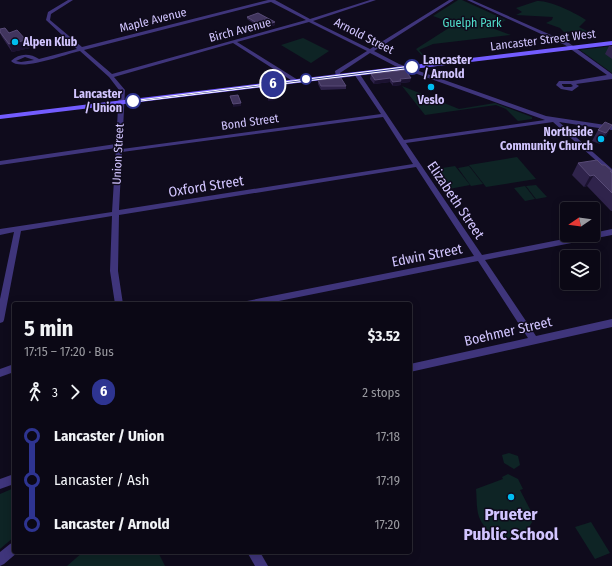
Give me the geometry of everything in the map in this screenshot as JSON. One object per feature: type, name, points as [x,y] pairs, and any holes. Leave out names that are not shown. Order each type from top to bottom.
[{"type":"main road","name":"Lancaster Street West","points":[[0,117],[612,43]]},
{"type":"street","name":"Union Street","points":[[71,0],[55,8],[47,16],[49,21],[111,76],[122,90],[115,213],[114,271],[119,302]]},
{"type":"street","name":"Maple Avenue","points":[[37,60],[272,0]]},
{"type":"street","name":"Arnold Street","points":[[272,0],[406,68],[554,120],[612,128]]},
{"type":"street","name":"Birch Avenue","points":[[111,76],[311,20],[374,0]]},
{"type":"street","points":[[338,76],[337,72],[452,0]]},
{"type":"street","points":[[469,0],[572,47],[612,76]]},
{"type":"street","points":[[234,42],[296,81]]},
{"type":"street","name":"Elizabeth Street","points":[[357,74],[534,340]]},
{"type":"street","points":[[572,83],[612,76]]},
{"type":"street","name":"Bond Street","points":[[0,163],[385,115]]},
{"type":"street","points":[[403,142],[554,120],[612,172]]},
{"type":"street","name":"Oxford Street","points":[[0,232],[417,165]]},
{"type":"street","points":[[0,320],[18,229]]},
{"type":"street","name":"Edwin Street","points":[[257,302],[612,232]]},
{"type":"street","points":[[609,323],[612,332]]},
{"type":"street","name":"Boehmer Street","points":[[412,368],[609,323]]},
{"type":"street","points":[[0,372],[12,369]]},
{"type":"street","points":[[0,484],[12,480]]},
{"type":"street","points":[[0,560],[12,550]]},
{"type":"street","points":[[254,554],[262,566]]},
{"type":"green space","name":"Guelph Park","points":[[458,0],[462,0],[506,20],[492,28],[511,35],[433,44],[419,50],[428,62],[416,49],[455,24],[433,16]]},
{"type":"green space","points":[[537,1],[555,5],[586,20],[579,27],[589,32],[588,35],[575,31],[564,32],[560,28],[546,23],[552,20],[553,17],[516,15],[522,12],[516,8]]},
{"type":"green space","points":[[303,38],[329,51],[311,63],[281,45]]},
{"type":"green space","points":[[612,46],[612,73],[580,50]]},
{"type":"green space","points":[[402,86],[459,109],[495,103],[532,117],[532,119],[518,121],[506,109],[496,105],[425,115]]},
{"type":"green space","points":[[517,157],[536,179],[486,187],[469,165]]},
{"type":"green space","points":[[455,166],[470,185],[449,189],[436,169]]},
{"type":"green space","points":[[469,166],[483,184],[471,186],[458,168]]},
{"type":"green space","points":[[536,185],[547,197],[536,199],[526,186]]},
{"type":"green space","points":[[525,186],[535,199],[525,201],[514,188]]},
{"type":"green space","points":[[509,453],[518,456],[520,465],[514,469],[504,463],[502,455]]},
{"type":"green space","points":[[508,474],[518,479],[523,489],[520,490],[534,517],[529,527],[523,534],[515,538],[507,539],[491,533],[484,526],[478,514],[476,489],[503,479],[502,477]]},
{"type":"green space","points":[[12,489],[12,539],[0,549],[0,494]]},
{"type":"green space","points":[[591,522],[610,553],[595,559],[575,527]]},
{"type":"green space","points":[[81,554],[159,554],[165,566],[67,566]]},
{"type":"building","points":[[258,13],[275,22],[262,26],[247,17]]},
{"type":"building","points":[[5,28],[9,33],[17,30],[26,40],[9,44],[0,32],[0,29]]},
{"type":"building","points":[[405,70],[411,78],[400,79],[401,81],[393,82],[390,78],[375,80],[371,74]]},
{"type":"building","points":[[341,78],[346,86],[321,86],[318,80]]},
{"type":"building","points":[[272,90],[275,97],[268,98],[265,91]]},
{"type":"building","points":[[238,95],[241,103],[233,104],[230,96]]},
{"type":"building","points":[[605,122],[612,125],[606,133],[598,130]]},
{"type":"building","points":[[597,160],[612,171],[610,171],[612,173],[612,193],[594,175],[590,176],[578,163]]},
{"type":"bus line","name":"6","points":[[133,101],[412,67]]},
{"type":"place","name":"Alpen Klub","points":[[15,42]]},
{"type":"place","name":"Lancaster / Arnold","points":[[412,67]]},
{"type":"place","name":"Veslo","points":[[431,87]]},
{"type":"place","name":"Lancaster / Union","points":[[133,101]]},
{"type":"place","name":"Northside Community Church","points":[[601,139]]},
{"type":"place","name":"Prueter Public School","points":[[511,497]]}]
